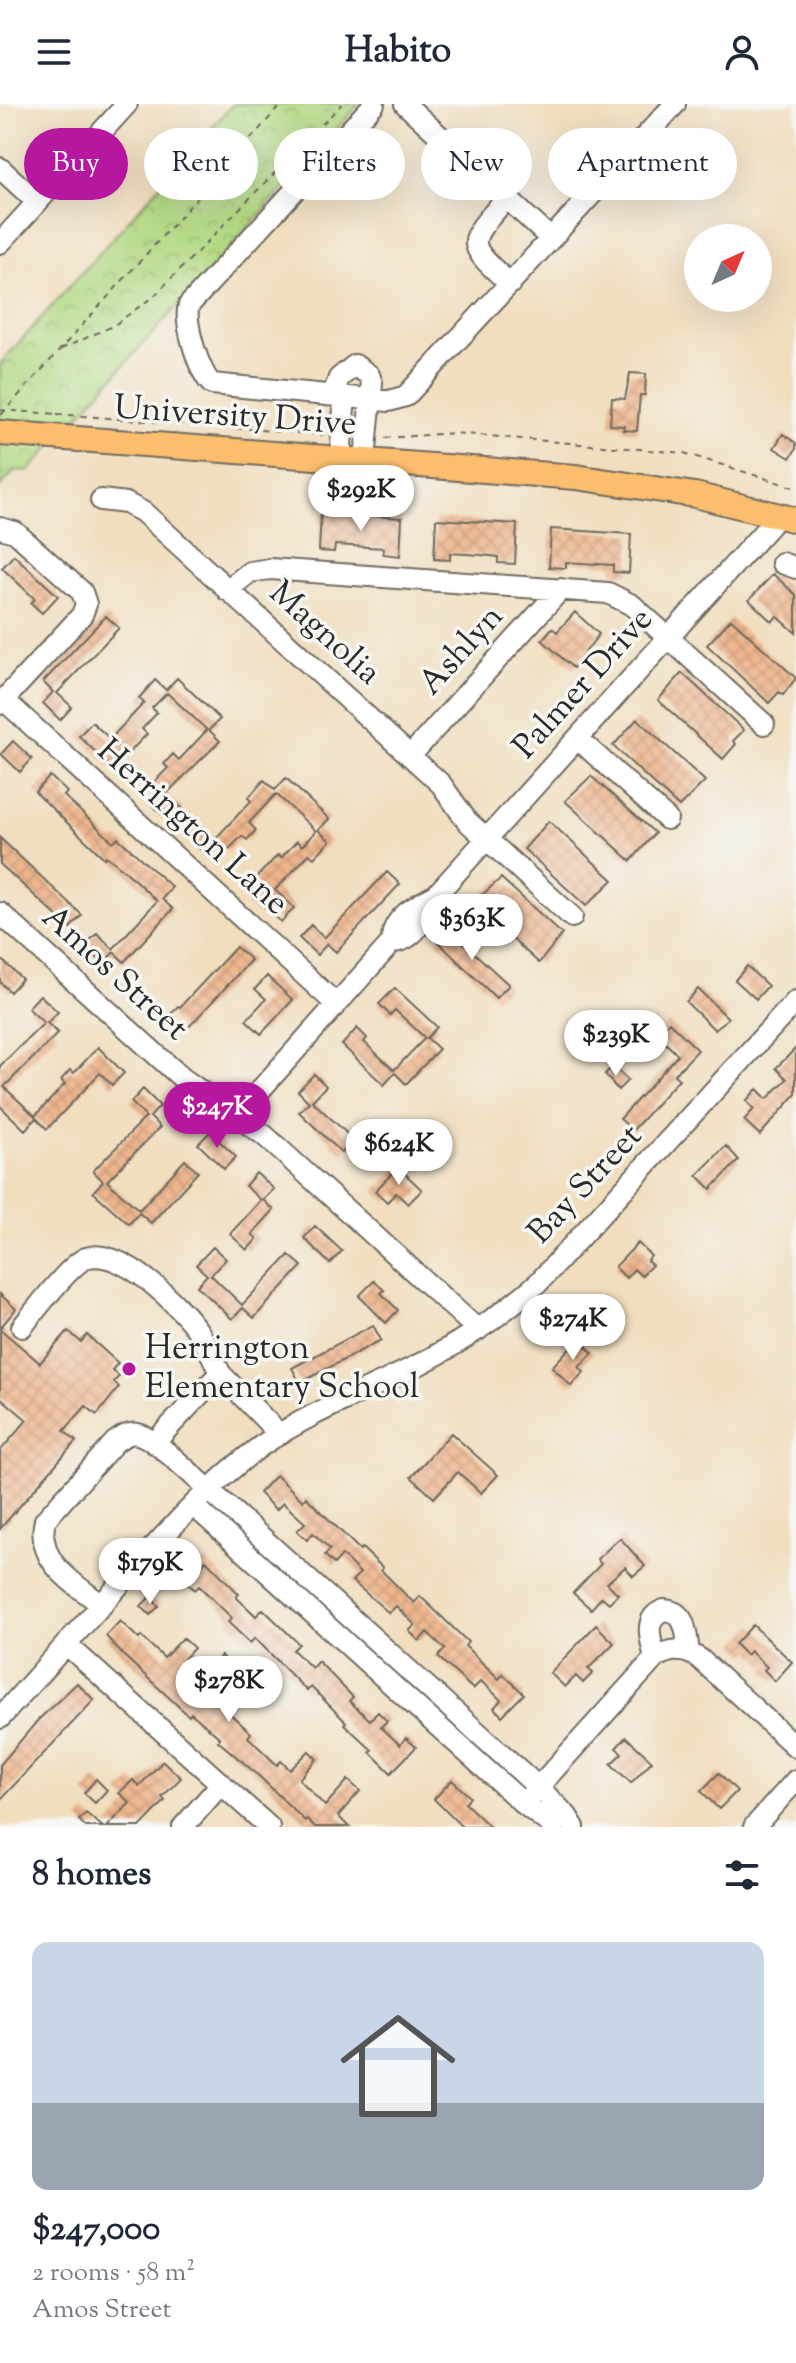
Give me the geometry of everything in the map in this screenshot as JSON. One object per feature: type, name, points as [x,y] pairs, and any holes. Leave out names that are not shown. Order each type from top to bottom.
[{"type":"main road","name":"University Drive","points":[[0,433],[366,449],[609,481],[695,495],[788,517]]},
{"type":"street","points":[[0,243],[127,104]]},
{"type":"street","points":[[374,104],[192,301],[186,314],[203,374],[212,384],[392,401],[409,394],[675,104]]},
{"type":"street","points":[[405,104],[431,128]]},
{"type":"street","points":[[0,168],[37,202]]},
{"type":"street","points":[[505,200],[480,228],[475,242],[478,254],[510,284]]},
{"type":"street","points":[[509,200],[551,239]]},
{"type":"street","points":[[341,447],[344,408],[336,386],[349,367],[357,365],[371,377],[366,449]]},
{"type":"street","name":"Magnolia","points":[[101,500],[120,501],[138,508],[444,787],[467,821],[572,917]]},
{"type":"street","name":"Palmer Drive","points":[[237,1116],[392,942],[393,930],[399,921],[413,908],[436,895],[669,638],[788,517]]},
{"type":"street","points":[[0,528],[15,532],[82,592],[86,604],[82,615],[2,702]]},
{"type":"street","points":[[227,590],[245,575],[263,569],[601,592],[617,596],[632,605],[764,724]]},
{"type":"street","name":"Ashlyn","points":[[410,756],[561,589]]},
{"type":"street","name":"Herrington Lane","points":[[2,702],[336,1004]]},
{"type":"street","points":[[578,739],[667,819]]},
{"type":"street","name":"Amos Street","points":[[0,913],[182,1078],[264,1135],[478,1330]]},
{"type":"street","name":"Bay Street","points":[[0,1718],[208,1489],[279,1434],[432,1357],[478,1330],[527,1292],[562,1259],[796,1001]]},
{"type":"street","points":[[22,1327],[72,1269],[87,1258],[111,1257],[134,1268],[187,1318],[202,1336],[220,1373],[279,1434]]},
{"type":"street","points":[[154,1443],[220,1373]]},
{"type":"street","points":[[102,1605],[52,1561],[44,1546],[45,1520],[115,1442],[126,1435],[138,1434],[154,1443],[208,1489],[538,1787],[574,1827]]},
{"type":"street","points":[[193,1505],[524,1804],[554,1827]]},
{"type":"street","points":[[302,1603],[316,1587]]},
{"type":"street","points":[[655,1658],[649,1624],[653,1616],[664,1610],[677,1613],[683,1620],[689,1652]]},
{"type":"street","points":[[66,1644],[269,1827]]},
{"type":"street","points":[[524,1804],[655,1658],[671,1651],[689,1652],[700,1659],[796,1747]]},
{"type":"street","points":[[409,1700],[424,1684]]},
{"type":"street","points":[[754,1827],[796,1780]]},
{"type":"street","points":[[183,1827],[221,1784]]},
{"type":"path","points":[[0,416],[282,104]]},
{"type":"path","points":[[60,349],[113,326],[154,296],[342,104]]},
{"type":"path","points":[[0,410],[341,447]]},
{"type":"path","points":[[366,449],[396,438],[454,433],[684,453],[796,488]]},
{"type":"green space","points":[[233,104],[359,104],[337,128],[274,128],[274,199],[29,471],[15,470],[0,487],[0,364],[147,200],[258,200],[258,128],[211,128]]},
{"type":"green space","points":[[316,1599],[411,1683],[409,1686],[405,1687],[314,1603]]},
{"type":"green space","points":[[422,1696],[517,1782],[514,1784],[421,1699]]},
{"type":"building","points":[[630,373],[646,374],[645,395],[640,395],[637,431],[610,425],[612,398],[625,399]]},
{"type":"building","points":[[783,434],[796,443],[790,458],[774,448]]},
{"type":"building","points":[[321,513],[402,518],[400,556],[383,554],[384,548],[335,545],[334,552],[319,551]]},
{"type":"building","points":[[436,519],[517,524],[515,564],[498,563],[498,557],[450,553],[450,560],[434,559]]},
{"type":"building","points":[[551,529],[631,534],[629,573],[613,572],[613,565],[566,562],[566,568],[549,567]]},
{"type":"building","points":[[14,555],[58,596],[42,613],[31,603],[35,599],[2,568]]},
{"type":"building","points":[[773,574],[796,595],[796,633],[777,616],[772,622],[749,600]]},
{"type":"building","points":[[575,612],[599,634],[573,668],[542,640],[552,628],[557,632]]},
{"type":"building","points":[[106,616],[119,628],[57,693],[72,707],[60,720],[43,703],[53,692],[43,682]]},
{"type":"building","points":[[731,619],[796,678],[783,695],[779,692],[769,703],[707,645]]},
{"type":"building","points":[[682,673],[744,730],[733,741],[736,744],[723,759],[658,700]]},
{"type":"building","points":[[177,678],[220,719],[209,730],[220,741],[166,794],[183,809],[170,822],[152,805],[163,794],[152,784],[168,768],[164,764],[173,754],[179,760],[207,730],[167,693],[152,708],[157,713],[142,729],[147,734],[113,769],[79,736],[92,722],[110,739],[144,703],[139,698],[155,680],[166,690]]},
{"type":"building","points":[[637,719],[705,781],[679,807],[613,746]]},
{"type":"building","points":[[13,741],[32,759],[20,772],[1,754]]},
{"type":"building","points":[[50,776],[67,792],[64,796],[113,842],[118,838],[172,887],[162,899],[173,909],[124,962],[114,952],[103,963],[85,946],[97,933],[113,949],[157,901],[124,870],[106,856],[104,858],[35,792]]},
{"type":"building","points":[[591,776],[655,833],[631,861],[565,801]]},
{"type":"building","points":[[286,778],[329,819],[318,830],[330,841],[314,858],[309,854],[275,890],[294,908],[281,922],[245,889],[278,855],[281,858],[297,841],[302,846],[316,831],[276,794],[249,823],[256,830],[247,840],[242,836],[227,851],[217,842],[205,854],[188,837],[200,825],[215,839],[251,801],[248,798],[264,780],[275,790]]},
{"type":"building","points":[[549,821],[613,880],[586,906],[524,849]]},
{"type":"building","points":[[0,838],[82,915],[70,928],[0,864]]},
{"type":"building","points":[[387,872],[400,884],[336,952],[327,944],[317,955],[299,938],[311,925],[324,938]]},
{"type":"building","points":[[501,878],[562,934],[539,963],[473,903]]},
{"type":"building","points":[[452,925],[462,934],[458,938],[509,985],[496,998],[437,941]]},
{"type":"building","points":[[236,947],[251,960],[185,1031],[169,1016]]},
{"type":"building","points":[[0,958],[22,979],[10,992],[0,982]]},
{"type":"building","points":[[747,966],[768,986],[756,999],[735,980]]},
{"type":"building","points":[[267,976],[293,1000],[261,1034],[246,1020],[266,999],[255,989]]},
{"type":"building","points":[[395,988],[437,1027],[427,1038],[439,1049],[406,1084],[395,1073],[384,1085],[342,1045],[357,1028],[367,1038],[364,1042],[394,1070],[425,1038],[395,1010],[390,1015],[379,1004]]},
{"type":"building","points":[[698,989],[728,1018],[715,1030],[686,1002]]},
{"type":"building","points":[[40,995],[58,1012],[47,1023],[58,1033],[4,1087],[35,1116],[65,1084],[61,1080],[70,1070],[74,1073],[98,1047],[124,1073],[112,1085],[100,1073],[47,1129],[36,1118],[25,1130],[0,1106],[0,1066],[44,1023],[28,1008]]},
{"type":"building","points":[[669,1022],[698,1050],[674,1075],[679,1079],[633,1130],[620,1119],[678,1055],[657,1035]]},
{"type":"building","points":[[796,1048],[796,1094],[760,1135],[744,1120],[754,1109],[746,1101],[757,1089],[767,1099],[787,1079],[776,1068]]},
{"type":"building","points":[[613,1066],[628,1080],[618,1090],[605,1074]]},
{"type":"building","points":[[314,1074],[326,1086],[312,1101],[354,1140],[342,1153],[299,1112],[309,1102],[298,1091]]},
{"type":"building","points":[[143,1089],[160,1106],[150,1117],[160,1127],[107,1181],[139,1210],[185,1160],[198,1172],[151,1223],[139,1213],[129,1224],[93,1192],[103,1181],[93,1171],[146,1117],[131,1102]]},
{"type":"building","points":[[210,1132],[236,1157],[224,1169],[198,1144]]},
{"type":"building","points":[[726,1146],[739,1160],[711,1189],[697,1175]]},
{"type":"building","points":[[398,1167],[422,1190],[408,1204],[396,1193],[387,1202],[375,1191]]},
{"type":"building","points":[[256,1173],[274,1189],[263,1200],[274,1210],[252,1234],[257,1239],[247,1250],[230,1234],[261,1200],[245,1186]]},
{"type":"building","points":[[315,1226],[342,1251],[330,1264],[304,1238]]},
{"type":"building","points":[[638,1243],[651,1256],[647,1261],[652,1265],[641,1276],[634,1269],[626,1278],[615,1267]]},
{"type":"building","points":[[213,1247],[226,1259],[211,1275],[242,1305],[289,1255],[302,1266],[254,1318],[243,1308],[232,1319],[197,1286],[207,1275],[196,1265]]},
{"type":"building","points":[[374,1281],[398,1310],[386,1323],[359,1296]]},
{"type":"building","points":[[0,1294],[16,1309],[0,1328]]},
{"type":"building","points":[[373,1325],[381,1340],[300,1383],[292,1368]]},
{"type":"building","points":[[0,1329],[40,1363],[68,1331],[81,1342],[87,1335],[118,1363],[112,1370],[119,1376],[114,1382],[119,1387],[97,1415],[86,1406],[64,1431],[76,1441],[0,1529],[0,1451],[27,1420],[0,1397]]},
{"type":"building","points":[[578,1339],[593,1353],[579,1367],[584,1372],[571,1386],[552,1367]]},
{"type":"building","points":[[451,1433],[498,1475],[481,1493],[458,1472],[434,1498],[411,1477]]},
{"type":"building","points":[[276,1475],[303,1501],[306,1497],[360,1550],[362,1548],[414,1603],[420,1596],[468,1642],[465,1646],[499,1679],[503,1674],[524,1694],[502,1716],[494,1708],[501,1700],[481,1681],[473,1689],[438,1657],[445,1649],[427,1632],[419,1641],[409,1631],[415,1625],[396,1606],[389,1613],[352,1581],[360,1573],[342,1555],[334,1564],[325,1555],[330,1549],[313,1533],[307,1540],[297,1531],[305,1523],[283,1503],[276,1510],[259,1493]]},
{"type":"building","points":[[620,1538],[645,1566],[633,1576],[625,1567],[607,1583],[618,1594],[609,1603],[602,1597],[591,1609],[573,1593],[601,1564],[597,1559]]},
{"type":"building","points":[[188,1556],[200,1567],[206,1560],[256,1616],[263,1609],[299,1644],[293,1650],[312,1668],[318,1661],[353,1697],[349,1701],[370,1720],[378,1712],[387,1721],[381,1727],[400,1745],[406,1738],[416,1747],[391,1773],[311,1687],[307,1691],[255,1638],[250,1643],[228,1622],[232,1618],[199,1586],[195,1590],[174,1570]]},
{"type":"building","points":[[150,1597],[159,1606],[150,1615],[141,1606]]},
{"type":"building","points":[[120,1621],[164,1658],[183,1638],[194,1648],[184,1659],[201,1676],[221,1656],[234,1668],[209,1694],[251,1733],[248,1737],[277,1765],[281,1761],[290,1770],[309,1751],[317,1759],[299,1779],[325,1806],[348,1780],[360,1791],[338,1816],[349,1827],[315,1827],[307,1819],[305,1821],[218,1741],[220,1738],[191,1713],[189,1716],[123,1655],[106,1636]]},
{"type":"building","points":[[596,1625],[614,1643],[588,1669],[593,1673],[583,1683],[576,1676],[565,1687],[550,1673]]},
{"type":"building","points":[[753,1625],[792,1662],[775,1681],[764,1670],[767,1667],[750,1651],[746,1655],[735,1644]]},
{"type":"building","points":[[77,1683],[94,1700],[0,1800],[0,1765],[38,1720]]},
{"type":"building","points":[[626,1737],[652,1761],[631,1783],[611,1764],[622,1753],[616,1748]]},
{"type":"building","points":[[163,1761],[181,1778],[162,1797],[165,1801],[140,1827],[107,1827],[130,1803],[119,1793],[133,1780],[139,1786]]},
{"type":"building","points":[[719,1773],[737,1791],[719,1809],[701,1791]]},
{"type":"building","points":[[96,1779],[107,1790],[95,1803],[84,1793]]},
{"type":"building","points":[[452,1780],[470,1797],[465,1803],[490,1827],[462,1827],[434,1799]]},
{"type":"building","points":[[86,1813],[103,1827],[86,1827],[79,1820]]},
{"type":"place","name":"Herrington Elementary School","points":[[129,1369]]}]
